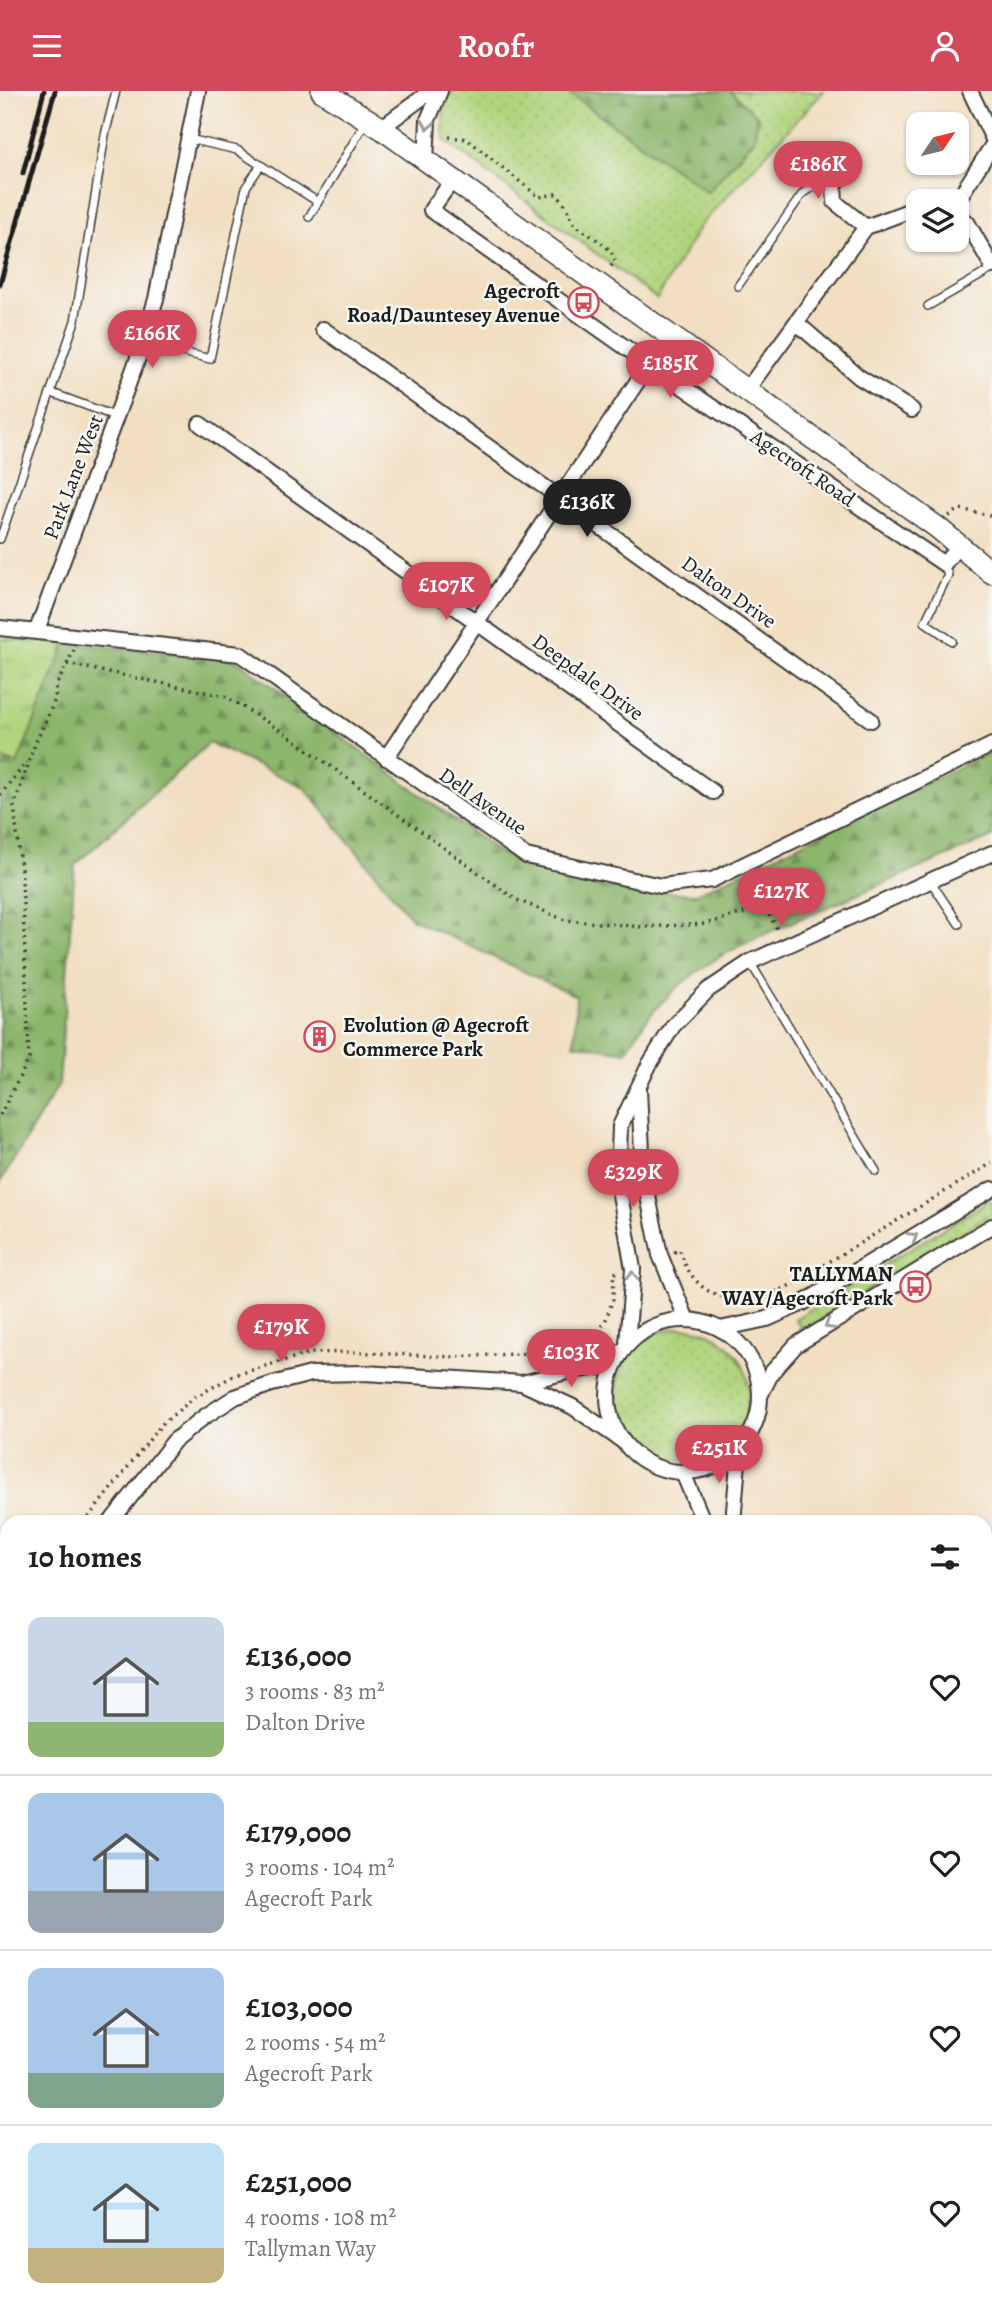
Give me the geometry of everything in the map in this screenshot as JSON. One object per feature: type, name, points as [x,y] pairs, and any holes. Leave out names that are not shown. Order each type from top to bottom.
[{"type":"main road","name":"Agecroft Road","points":[[323,91],[374,123],[939,529],[992,573]]},
{"type":"street","name":"Park Lane West","points":[[37,630],[118,417],[156,299],[198,91]]},
{"type":"street","points":[[374,123],[431,91]]},
{"type":"street","points":[[426,161],[428,120],[440,91]]},
{"type":"street","points":[[970,91],[992,137]]},
{"type":"street","points":[[965,189],[992,146]]},
{"type":"street","points":[[853,166],[834,185],[835,202],[866,227]]},
{"type":"street","name":"Agecroft Road","points":[[452,181],[431,210],[649,364],[944,564]]},
{"type":"street","points":[[746,391],[798,324],[866,227],[906,211]]},
{"type":"street","points":[[969,226],[992,268]]},
{"type":"street","points":[[798,324],[859,377],[912,410]]},
{"type":"street","name":"Dalton Drive","points":[[323,329],[871,720]]},
{"type":"street","points":[[386,758],[649,364]]},
{"type":"street","name":"Deepdale Drive","points":[[200,424],[713,792]]},
{"type":"street","points":[[944,564],[959,545]]},
{"type":"street","name":"Dell Avenue","points":[[0,628],[240,654],[526,856],[661,886],[712,880],[992,745]]},
{"type":"street","points":[[628,1344],[633,1269],[618,1183],[620,1126],[660,1045],[690,1007],[708,990],[750,962],[929,879],[992,853]]},
{"type":"street","points":[[639,1086],[643,1172],[660,1255],[687,1320]]},
{"type":"street","points":[[720,1329],[767,1319],[794,1307],[992,1189]]},
{"type":"street","points":[[522,1383],[573,1407],[621,1440],[637,1457],[659,1469],[683,1473],[703,1471],[722,1463],[739,1450],[751,1434],[758,1415],[761,1394],[772,1372],[796,1345],[992,1226]]},
{"type":"street","points":[[621,1440],[610,1416],[607,1390],[614,1365],[628,1344],[655,1326],[687,1320],[720,1329],[737,1341],[749,1356],[757,1374],[761,1394]]},
{"type":"street","points":[[116,1515],[174,1441],[235,1397],[272,1384],[310,1374],[365,1373],[522,1383],[571,1371],[614,1365]]},
{"type":"street","points":[[734,1515],[739,1450]]},
{"type":"street","points":[[683,1473],[701,1515]]},
{"type":"lane","points":[[0,539],[75,321],[85,277],[105,135],[116,91]]},
{"type":"lane","points":[[309,217],[374,123]]},
{"type":"lane","points":[[189,139],[237,151],[318,202]]},
{"type":"lane","points":[[143,342],[210,359],[246,187],[261,165]]},
{"type":"lane","points":[[738,286],[803,193],[814,186],[834,185]]},
{"type":"lane","points":[[928,306],[992,268]]},
{"type":"lane","points":[[52,393],[118,417]]},
{"type":"lane","points":[[944,564],[948,575],[925,622],[952,641]]},
{"type":"lane","points":[[929,879],[959,924]]},
{"type":"lane","points":[[750,962],[876,1171]]},
{"type":"path","points":[[449,137],[467,139],[539,197],[556,194],[568,204],[574,224],[615,257],[598,286]]},
{"type":"path","points":[[939,529],[956,509],[992,516]]},
{"type":"path","points":[[0,1115],[29,1059],[22,879],[14,806],[30,757],[55,699],[56,686],[80,635]]},
{"type":"path","points":[[67,664],[225,696],[286,734],[514,899],[565,921],[643,927],[705,924],[758,909],[771,916],[778,930]]},
{"type":"path","points":[[0,795],[30,757]]},
{"type":"path","points":[[660,1255],[680,1250],[686,1269],[692,1277],[718,1295],[742,1300],[766,1296],[791,1285],[992,1163]]},
{"type":"path","points":[[90,1515],[162,1424],[195,1397],[235,1375],[310,1353],[352,1352],[453,1357],[576,1350],[597,1333],[605,1322],[613,1299],[614,1273],[633,1269]]},
{"type":"green space","points":[[452,91],[566,91],[708,192],[758,117],[730,91],[824,91],[701,224],[657,299],[446,141],[442,102]]},
{"type":"green space","points":[[566,91],[730,91],[758,117],[754,139],[708,192]]},
{"type":"green space","points":[[0,639],[66,643],[17,764],[0,758]]},
{"type":"green space","points":[[66,643],[235,659],[502,854],[599,887],[696,894],[992,751],[992,837],[743,944],[716,959],[666,997],[645,1022],[626,1052],[574,1044],[576,996],[412,919],[304,787],[209,743],[75,865],[59,1084],[0,1183],[0,758],[17,764]]},
{"type":"green space","points":[[992,1199],[992,1214],[803,1330],[795,1319]]},
{"type":"green space","points":[[683,1328],[708,1333],[729,1348],[744,1369],[749,1394],[744,1419],[729,1440],[708,1455],[683,1460],[658,1455],[637,1440],[622,1419],[617,1394],[622,1369],[637,1348],[658,1333]]},
{"type":"railway","points":[[23,173],[44,91]]},
{"type":"railway","points":[[0,284],[55,91]]},
{"type":"place","name":"Agecroft Road/Dauntesey Avenue","points":[[583,303]]},
{"type":"place","name":"Evolution @ Agecroft Commerce Park","points":[[320,1037]]},
{"type":"place","name":"TALLYMAN WAY/Agecroft Park","points":[[916,1286]]}]
